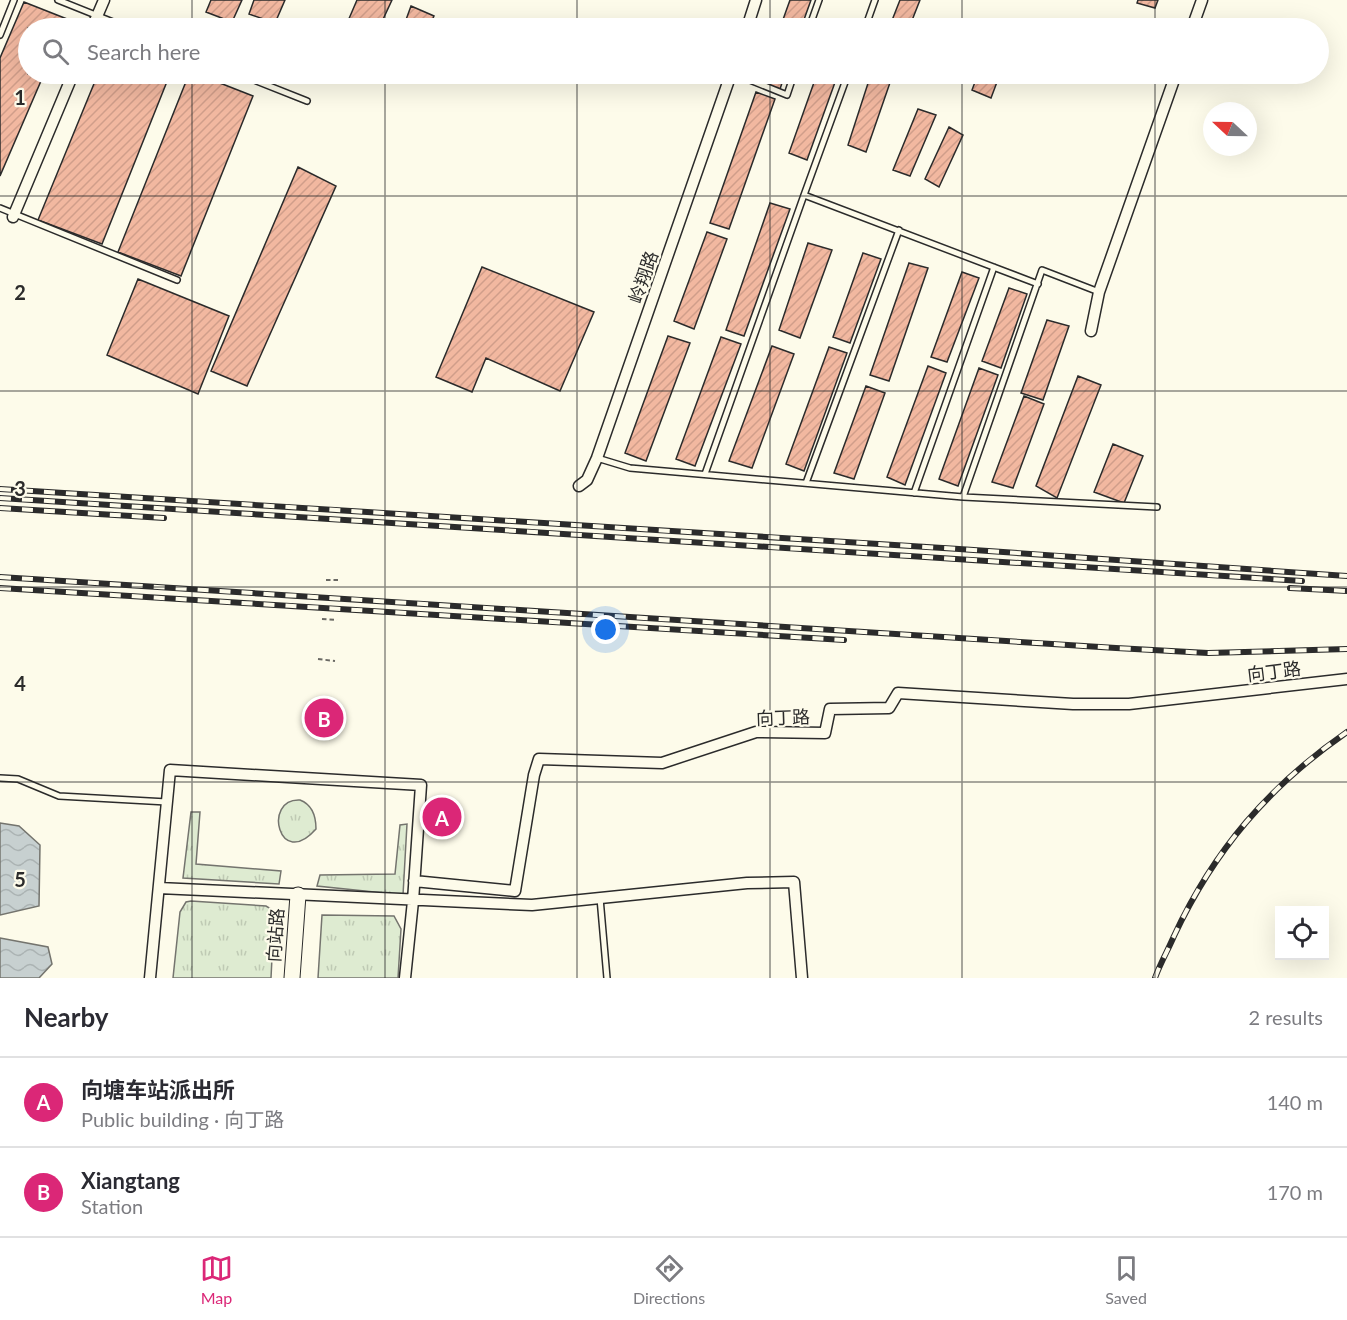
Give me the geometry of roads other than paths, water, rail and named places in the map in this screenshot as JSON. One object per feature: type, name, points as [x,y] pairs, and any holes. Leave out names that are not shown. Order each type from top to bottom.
[{"type":"street","points":[[98,16],[104,0]]},
{"type":"street","points":[[750,18],[756,0]]},
{"type":"street","points":[[1196,18],[1202,0]]},
{"type":"street","points":[[14,216],[70,84]]},
{"type":"street","name":"岭翔路","points":[[579,486],[587,480],[597,458],[729,84]]},
{"type":"street","points":[[1091,331],[1099,291],[1172,84]]},
{"type":"street","name":"向丁路","points":[[414,881],[515,891],[534,775],[539,759],[662,763],[756,732],[825,733],[830,709],[889,708],[898,693],[1073,704],[1129,704],[1347,678]]},
{"type":"street","points":[[150,978],[170,770],[421,785],[405,978]]},
{"type":"street","points":[[159,888],[532,905],[747,883],[794,882],[802,978]]},
{"type":"street","name":"向站路","points":[[292,978],[298,896]]},
{"type":"lane","points":[[0,35],[14,0]]},
{"type":"lane","points":[[58,0],[103,18]]},
{"type":"lane","points":[[813,18],[819,0]]},
{"type":"lane","points":[[869,18],[875,0]]},
{"type":"lane","points":[[264,84],[307,101]]},
{"type":"lane","points":[[759,84],[787,95],[791,84]]},
{"type":"lane","points":[[705,474],[844,84]]},
{"type":"lane","points":[[804,195],[1038,284]]},
{"type":"lane","points":[[0,208],[14,216],[177,280]]},
{"type":"lane","points":[[806,483],[899,230]]},
{"type":"lane","points":[[914,493],[994,267]]},
{"type":"lane","points":[[963,497],[1042,270],[1099,291]]},
{"type":"lane","points":[[597,458],[630,468],[914,493],[1157,507]]},
{"type":"lane","points":[[0,778],[18,779],[59,796],[167,802]]},
{"type":"lane","points":[[600,898],[607,978]]},
{"type":"water","points":[[0,823],[19,826],[40,845],[39,906],[0,915]]},
{"type":"water","points":[[0,938],[48,947],[52,964],[39,978],[0,978]]},
{"type":"railway","points":[[0,489],[959,549],[1347,576]]},
{"type":"railway","points":[[0,498],[1302,581]]},
{"type":"railway","points":[[0,508],[164,518]]},
{"type":"railway","points":[[0,577],[1208,653],[1347,649]]},
{"type":"railway","points":[[0,588],[844,640]]},
{"type":"railway","points":[[1290,588],[1347,591]]},
{"type":"railway","points":[[1155,978],[1174,936],[1207,875],[1246,822],[1293,775],[1347,732]]},
{"type":"place","name":"Xiangtang","points":[[324,718]]},
{"type":"place","name":"向塘车站派出所","points":[[442,817]]}]
